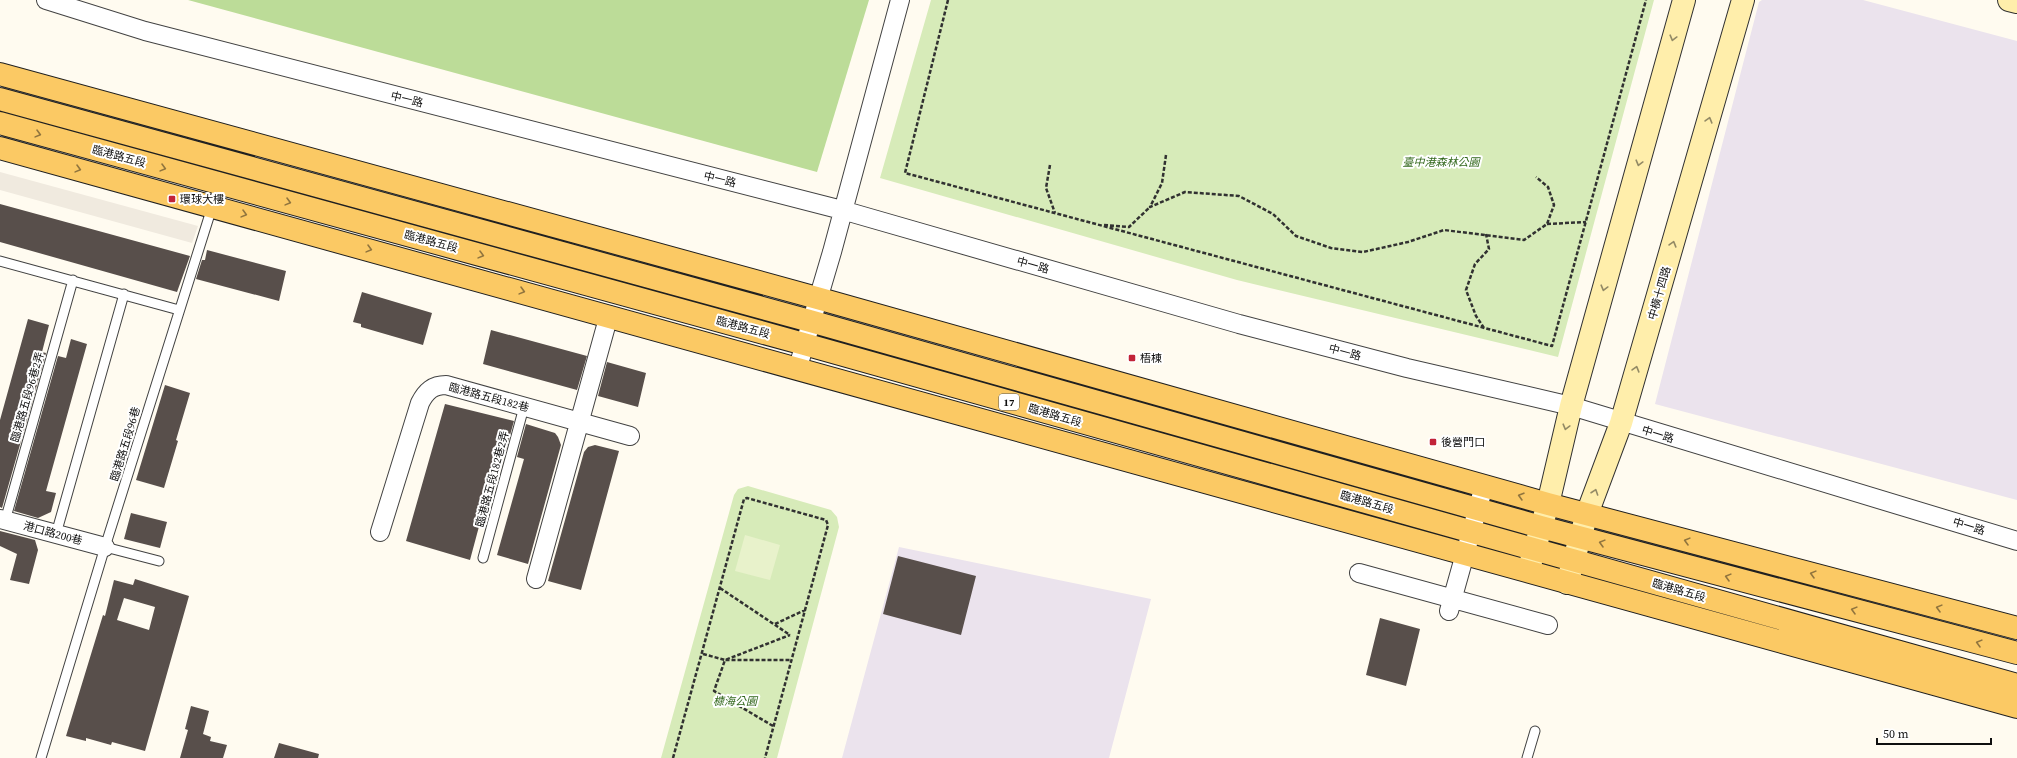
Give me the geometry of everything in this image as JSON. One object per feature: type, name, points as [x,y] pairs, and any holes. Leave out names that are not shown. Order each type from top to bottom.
[{"type":"main road","name":"臨港路五段","points":[[0,74],[226,161],[804,344],[2017,685]]},
{"type":"main road","name":"臨港路五段","points":[[0,98],[810,321],[1580,538],[2017,653]]},
{"type":"main road","name":"臨港路五段","points":[[0,123],[226,161],[817,298],[1548,504],[2017,628]]},
{"type":"main road","name":"臨港路五段","points":[[0,148],[798,367],[1466,555],[2017,707]]},
{"type":"street","name":"中一路","points":[[46,0],[168,37],[842,210],[1239,324],[1407,368],[1571,406],[1621,423],[2017,541]]},
{"type":"street","points":[[798,367],[810,321],[832,252],[842,210],[900,0]]},
{"type":"street","points":[[1528,572],[1548,504],[1571,406],[1684,0]]},
{"type":"street","name":"中橫十四路","points":[[1567,583],[1587,514],[1621,423],[1743,0]]},
{"type":"street","points":[[2009,0],[2017,2]]},
{"type":"street","points":[[536,579],[609,315]]},
{"type":"street","name":"臨港路五段182巷","points":[[380,532],[418,409],[427,391],[439,385],[446,385],[630,436]]},
{"type":"street","points":[[1451,605],[1484,486]]},
{"type":"street","name":"港口路200巷","points":[[3,520],[105,547]]},
{"type":"street","points":[[1359,573],[1451,605],[1548,625]]},
{"type":"lane","name":"臨港路五段96巷","points":[[42,758],[105,547],[226,161]]},
{"type":"lane","points":[[0,261],[180,310]]},
{"type":"lane","name":"臨港路五段96巷2弄","points":[[3,520],[73,280]]},
{"type":"lane","points":[[56,534],[124,294]]},
{"type":"lane","name":"臨港路五段182巷2弄","points":[[483,558],[524,407]]},
{"type":"lane","points":[[105,547],[159,561]]},
{"type":"lane","points":[[1527,758],[1535,731]]},
{"type":"path","points":[[948,0],[905,173],[1552,346],[1646,0]]},
{"type":"path","points":[[1095,224],[1129,227],[1150,207],[1162,183],[1166,155]]},
{"type":"path","points":[[1050,165],[1046,188],[1055,213]]},
{"type":"path","points":[[1536,177],[1548,187],[1554,205],[1547,224]]},
{"type":"path","points":[[1150,207],[1185,192],[1239,196],[1273,214],[1296,236],[1331,248],[1363,252],[1408,242],[1444,230],[1486,234],[1524,240],[1547,224],[1586,222]]},
{"type":"path","points":[[1484,328],[1476,316],[1466,290],[1475,264],[1489,249],[1486,234]]},
{"type":"path","points":[[673,758],[703,654],[744,499],[748,498],[827,522],[765,758]]},
{"type":"path","points":[[720,588],[790,635],[725,660],[714,691],[773,726]]},
{"type":"path","points":[[775,624],[805,610]]},
{"type":"path","points":[[703,654],[725,660],[791,660]]},
{"type":"shaded area","points":[[1762,0],[1863,0],[2017,41],[2017,500],[1655,404],[1759,2]]},
{"type":"shaded area","points":[[0,172],[198,226],[192,243],[0,190]]},
{"type":"shaded area","points":[[899,547],[1151,599],[1109,758],[842,758]]},
{"type":"green space","points":[[188,0],[869,0],[817,172]]},
{"type":"green space","name":"臺中港森林公園","points":[[931,0],[1654,0],[1558,357],[1237,280],[880,178]]},
{"type":"green space","name":"槺海公園","points":[[748,486],[831,510],[837,517],[839,527],[777,758],[661,758],[734,495],[738,489]]},
{"type":"green space","points":[[745,535],[780,545],[770,580],[735,571]]},
{"type":"building","points":[[0,204],[190,256],[177,292],[0,242]]},
{"type":"building","points":[[207,250],[286,271],[279,301],[196,279],[202,260],[205,260]]},
{"type":"building","points":[[362,292],[432,313],[423,345],[361,327],[361,324],[353,322]]},
{"type":"building","points":[[28,319],[49,325],[42,352],[46,353],[2,508],[0,507],[0,420]]},
{"type":"building","points":[[491,330],[587,356],[577,390],[483,364]]},
{"type":"building","points":[[71,339],[87,344],[46,491],[56,493],[51,512],[38,518],[14,511],[58,356],[66,358]]},
{"type":"building","points":[[607,362],[646,373],[638,407],[598,396]]},
{"type":"building","points":[[165,385],[190,393],[164,488],[136,480]]},
{"type":"building","points":[[445,404],[514,421],[505,453],[499,452],[470,560],[406,541]]},
{"type":"building","points":[[526,424],[555,433],[561,445],[528,564],[497,555],[524,459],[517,457]]},
{"type":"building","points":[[595,445],[619,451],[581,590],[548,581],[584,452],[588,447]]},
{"type":"building","points":[[131,513],[167,522],[160,548],[124,539]]},
{"type":"building","points":[[0,531],[35,540],[38,550],[29,584],[10,580],[17,554],[0,546]]},
{"type":"building","points":[[898,556],[976,576],[961,635],[883,614]]},
{"type":"building","points":[[135,579],[189,596],[145,751],[112,742],[111,745],[86,738],[86,741],[66,736],[103,615],[105,616],[114,580],[133,585]],"holes":[[[124,598],[155,607],[149,630],[117,620]]]},
{"type":"building","points":[[1380,618],[1420,629],[1406,686],[1366,675]]},
{"type":"building","points":[[191,706],[209,711],[203,734],[211,737],[210,741],[227,745],[223,758],[180,758],[188,730],[185,729]]},
{"type":"building","points":[[279,743],[319,754],[318,758],[274,758]]},
{"type":"place","name":"環球大樓","points":[[172,199]]},
{"type":"place","name":"梧棟","points":[[1132,358]]},
{"type":"place","name":"後營門口","points":[[1433,442]]}]
